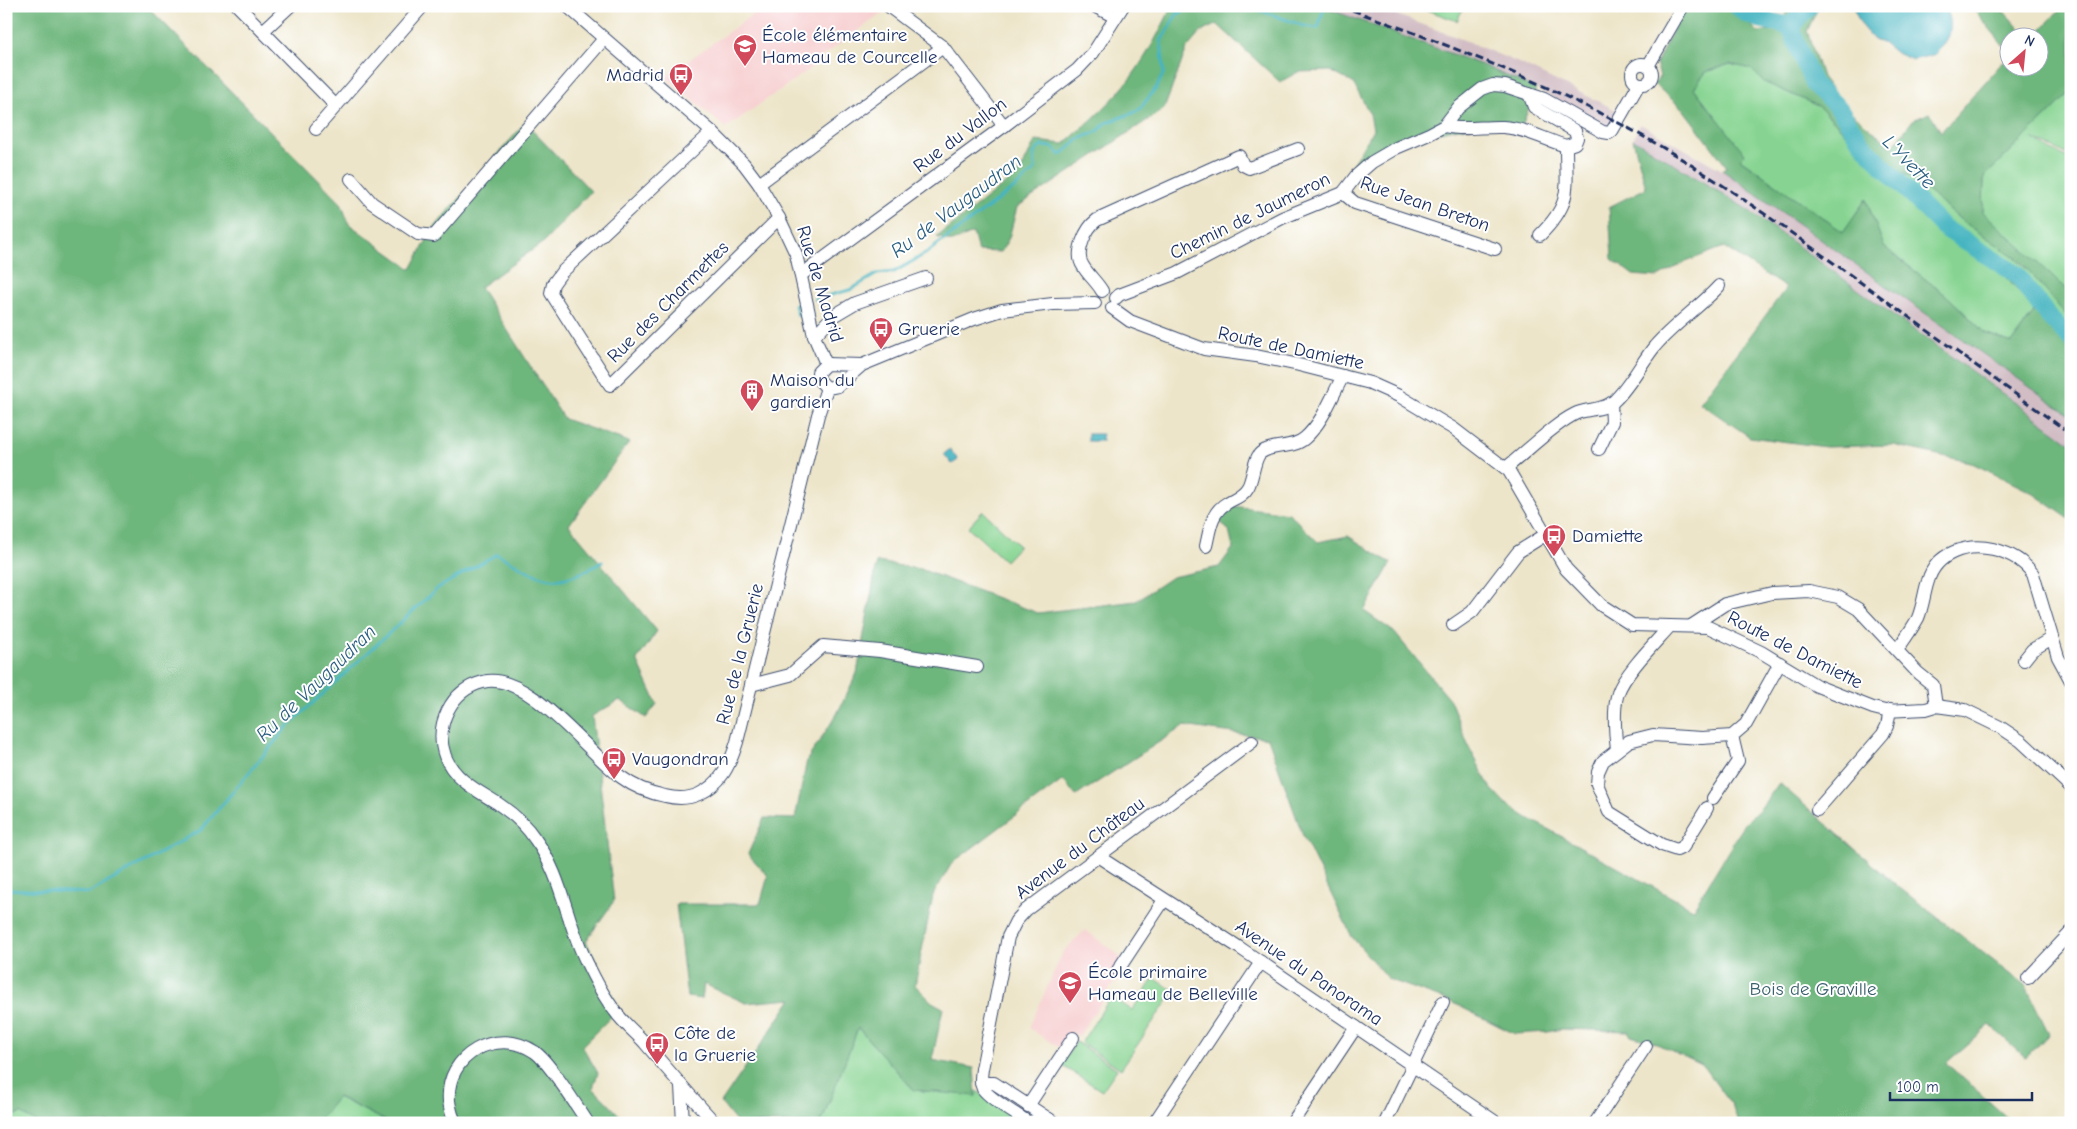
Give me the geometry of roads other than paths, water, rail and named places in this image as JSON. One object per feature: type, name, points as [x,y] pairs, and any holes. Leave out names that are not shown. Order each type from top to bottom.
[{"type":"street","points":[[238,6],[336,106]]},
{"type":"street","points":[[263,31],[290,6]]},
{"type":"street","points":[[316,129],[424,6]]},
{"type":"street","name":"Rue de Madrid","points":[[567,6],[603,40],[712,132],[744,164],[779,218],[796,254],[814,336],[831,364]]},
{"type":"street","points":[[888,6],[943,47],[1004,126]]},
{"type":"street","points":[[1094,6],[1119,12]]},
{"type":"street","name":"Chemin de Jaumeron","points":[[1114,303],[1119,295],[1176,273],[1282,218],[1343,193],[1356,176],[1372,162],[1396,148],[1444,126],[1458,108],[1482,89],[1493,85],[1505,86],[1544,98],[1603,132],[1609,133],[1612,131],[1639,84],[1646,84],[1650,80],[1652,71],[1648,66],[1683,6]]},
{"type":"street","name":"Rue du Vallon","points":[[801,275],[1077,70],[1093,53],[1119,12]]},
{"type":"street","points":[[351,180],[372,203],[418,234],[434,236],[603,40]]},
{"type":"street","points":[[758,184],[943,47]]},
{"type":"street","points":[[1529,94],[1534,107],[1575,131],[1577,138],[1576,143],[1566,146],[1566,198],[1556,219],[1540,235]]},
{"type":"street","name":"Chemin de Jaumeron","points":[[1444,126],[1453,128],[1505,126],[1566,146]]},
{"type":"street","name":"Rue des Charmettes","points":[[712,132],[561,273],[553,284],[551,293],[610,385],[779,218]]},
{"type":"street","points":[[1102,291],[1098,282],[1082,266],[1080,259],[1086,233],[1090,225],[1097,220],[1239,156],[1243,165],[1249,168],[1298,149]]},
{"type":"street","name":"Rue Jean Breton","points":[[1343,193],[1355,203],[1495,249]]},
{"type":"street","points":[[814,336],[833,316],[855,303],[926,278]]},
{"type":"street","points":[[1506,468],[1564,421],[1576,414],[1608,406],[1641,368],[1655,346],[1720,286]]},
{"type":"street","points":[[1102,291],[1109,291],[1114,303],[1102,311],[1095,303],[1097,294],[1102,291]]},
{"type":"street","points":[[862,365],[831,364],[820,368],[818,376],[820,383],[827,388],[834,388],[862,365],[974,319],[1002,310],[1053,304],[1095,303]]},
{"type":"street","name":"Route de Damiette","points":[[1114,303],[1130,320],[1204,349],[1256,356],[1370,383],[1399,396],[1454,429],[1509,471],[1566,569],[1602,606],[1632,625],[1691,626],[1708,628],[1723,633],[1780,663],[1817,686],[1884,711],[1926,709],[1936,706],[1965,710],[2000,727],[2021,741],[2071,787]]},
{"type":"street","points":[[831,364],[843,373],[841,384]]},
{"type":"street","points":[[1206,546],[1212,518],[1225,504],[1243,495],[1249,486],[1258,455],[1262,451],[1286,446],[1306,438],[1322,417],[1343,376]]},
{"type":"street","name":"Rue de la Gruerie","points":[[716,1123],[615,1012],[602,992],[573,932],[553,868],[535,838],[513,814],[457,775],[445,754],[442,727],[450,705],[459,695],[483,682],[505,682],[531,695],[546,707],[623,778],[653,794],[692,798],[714,786],[722,777],[732,759],[818,415],[827,388]]},
{"type":"street","points":[[1599,449],[1612,422],[1611,403]]},
{"type":"street","points":[[1453,625],[1472,612],[1518,552],[1545,535]]},
{"type":"street","points":[[1898,650],[1918,618],[1928,579],[1938,562],[1950,553],[1972,548],[1987,548],[2005,552],[2025,563],[2033,574],[2058,657],[2071,681]]},
{"type":"street","points":[[1691,626],[1725,604],[1772,593],[1809,591],[1838,596],[1858,609],[1918,673],[1933,685],[1936,706]]},
{"type":"street","points":[[1617,750],[1615,736],[1617,694],[1630,673],[1670,626]]},
{"type":"street","points":[[2024,660],[2032,650],[2052,638]]},
{"type":"street","points":[[751,685],[790,675],[823,646],[977,666]]},
{"type":"street","points":[[1732,736],[1738,761],[1683,847],[1677,850],[1662,845],[1609,812],[1596,784],[1598,772],[1603,761],[1628,741],[1653,735],[1702,738],[1732,736],[1746,724],[1780,663]]},
{"type":"street","points":[[1817,810],[1883,734],[1887,726],[1890,710]]},
{"type":"street","name":"Avenue du Château","points":[[981,1083],[982,1069],[1008,937],[1016,921],[1026,910],[1252,742]]},
{"type":"street","name":"Avenue du Panorama","points":[[1099,857],[1260,962],[1497,1123]]},
{"type":"street","points":[[1118,970],[1164,900]]},
{"type":"street","points":[[2028,978],[2071,932]]},
{"type":"street","points":[[1154,1123],[1260,962]]},
{"type":"street","points":[[1386,1123],[1443,1002]]},
{"type":"street","points":[[1292,1123],[1356,1027]]},
{"type":"street","points":[[1028,1106],[1074,1038]]},
{"type":"street","points":[[456,1123],[448,1091],[457,1066],[464,1056],[477,1048],[488,1044],[503,1043],[526,1047],[542,1058],[588,1123]]},
{"type":"street","points":[[1595,1123],[1646,1046]]},
{"type":"street","points":[[981,1083],[994,1083],[1051,1121],[1028,1122],[989,1095],[983,1089],[981,1083]]},
{"type":"street","points":[[681,1086],[683,1123]]},
{"type":"water","points":[[1852,6],[1945,6],[1950,20],[1950,31],[1936,54],[1913,60],[1896,53],[1885,44],[1874,40],[1863,28]]},
{"type":"water","points":[[1088,434],[1102,434],[1102,441],[1088,441]]},
{"type":"water","points":[[950,449],[958,460],[952,464],[944,454]]},
{"type":"waterway","name":"Ru de Vaugaudran","points":[[815,299],[850,290],[877,274],[894,272],[925,254],[1017,186],[1035,170],[1034,153],[1041,146],[1052,147],[1061,155],[1079,139],[1098,131],[1106,123],[1138,111],[1157,87],[1164,72],[1161,41],[1177,14],[1196,6]]},
{"type":"waterway","name":"Ru de Vaugaudran","points":[[1248,6],[1304,26],[1318,28],[1324,8]]},
{"type":"waterway","name":"L'Yvette","points":[[1737,6],[1745,13],[1759,19],[1782,24],[1791,29],[1813,84],[1839,108],[1860,141],[1943,227],[2016,274],[2049,317],[2071,339]]},
{"type":"waterway","points":[[1791,29],[1796,20],[1810,6]]},
{"type":"waterway","name":"Ru de Vaugaudran","points":[[798,315],[795,305],[799,304]]},
{"type":"waterway","name":"Ru de Vaugaudran","points":[[6,889],[89,893],[201,830],[288,726],[438,588],[497,554],[526,570],[548,579],[571,577],[602,562]]},
{"type":"railway","points":[[1341,6],[1493,64],[1567,97],[1639,134],[1720,183],[1772,219],[2071,434]]},
{"type":"place","name":"École élémentaire Hameau de Courcelle","points":[[745,67]]},
{"type":"place","name":"Madrid","points":[[681,96]]},
{"type":"place","name":"Gruerie","points":[[881,350]]},
{"type":"place","name":"Maison du gardien","points":[[752,412]]},
{"type":"place","name":"Damiette","points":[[1554,557]]},
{"type":"place","name":"Vaugondran","points":[[614,780]]},
{"type":"place","name":"École primaire Hameau de Belleville","points":[[1070,1004]]},
{"type":"place","name":"Côte de la Gruerie","points":[[657,1065]]},
{"type":"park label","name":"Bois de Graville","points":[[1813,989]]}]
